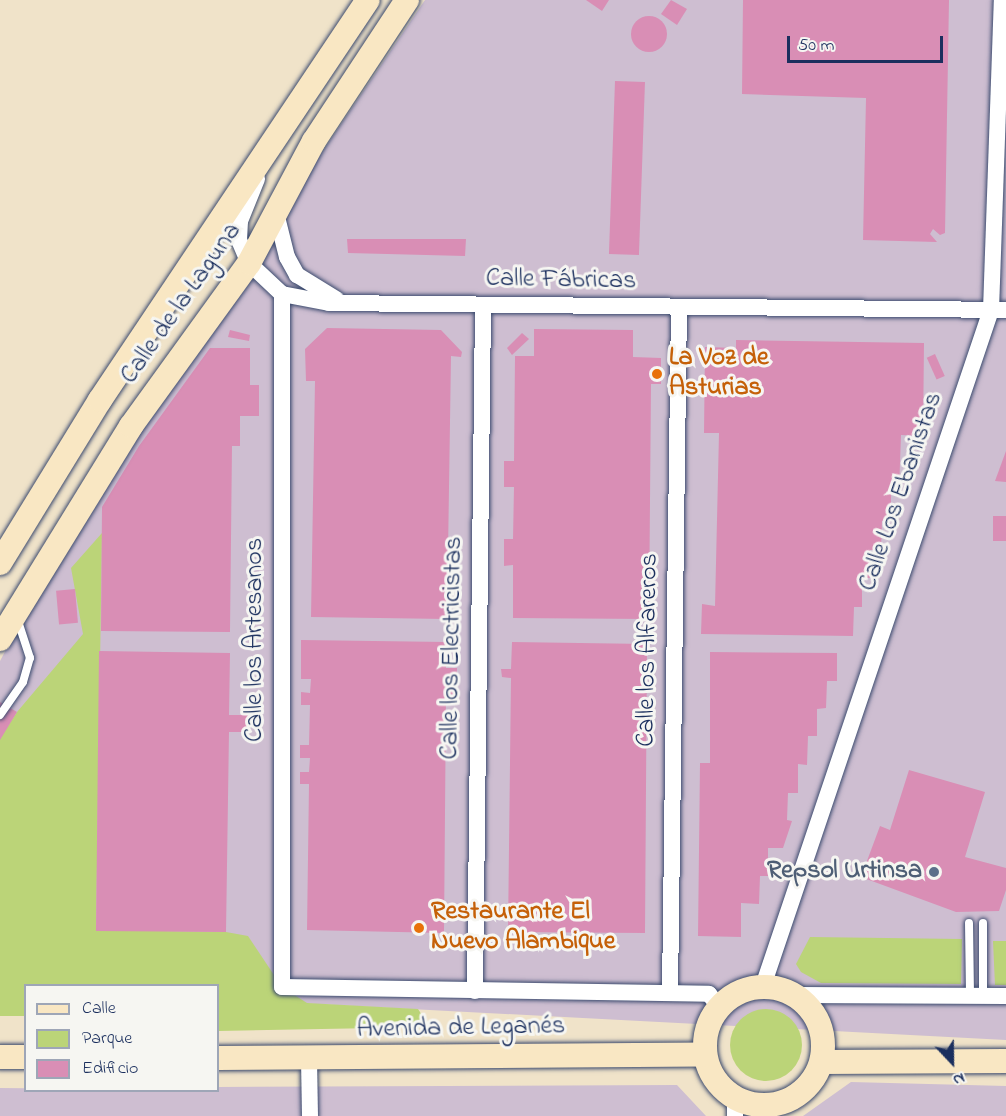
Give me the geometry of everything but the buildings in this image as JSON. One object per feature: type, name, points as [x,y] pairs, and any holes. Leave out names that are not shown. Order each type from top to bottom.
[{"type":"street","name":"Calle de la Laguna","points":[[0,563],[100,400],[368,0]]},
{"type":"street","name":"Calle de la Laguna","points":[[0,639],[131,426],[249,263],[277,217],[314,141],[406,0]]},
{"type":"street","name":"Calle Los Ebanistas","points":[[763,986],[999,310],[1002,0]]},
{"type":"street","points":[[269,150],[240,220],[239,240],[249,263],[282,294]]},
{"type":"street","points":[[277,217],[287,257],[297,275],[345,303]]},
{"type":"street","name":"Calle Fábricas","points":[[282,294],[345,303],[999,310]]},
{"type":"street","name":"Calle los Artesanos","points":[[282,294],[282,987]]},
{"type":"street","name":"Calle los Electricistas","points":[[475,991],[483,305]]},
{"type":"street","name":"Calle los Alfareros","points":[[670,992],[679,308]]},
{"type":"street","points":[[797,995],[818,1019],[822,1035],[822,1062],[810,1083],[794,1097],[775,1104],[735,1107],[710,1072],[705,1055],[708,1024],[719,1006],[742,990],[763,986],[797,995],[1006,996]]},
{"type":"street","name":"Avenida de Leganés","points":[[282,987],[670,992],[710,994],[719,1006]]},
{"type":"street","name":"Avenida de Leganés","points":[[219,1058],[705,1055]]},
{"type":"street","points":[[0,1057],[24,1057]]},
{"type":"street","points":[[309,1059],[310,1116]]},
{"type":"street","points":[[822,1062],[1006,1061]]},
{"type":"lane","points":[[0,715],[23,682],[30,658],[16,614]]},
{"type":"lane","points":[[969,923],[976,996]]},
{"type":"lane","points":[[976,996],[983,923]]},
{"type":"shaded area","points":[[425,0],[1006,0],[1006,1040],[219,999],[219,984],[24,984],[24,987],[0,987],[0,661],[83,506]]},
{"type":"shaded area","points":[[851,1082],[1006,1086],[1006,1116],[803,1116]]},
{"type":"shaded area","points":[[677,1085],[706,1116],[0,1116],[0,1088],[24,1088],[24,1092],[219,1092],[219,1087]]},
{"type":"green space","points":[[102,533],[96,930],[226,932],[248,936],[282,987],[307,1003],[418,1009],[430,1027],[219,1031],[219,984],[24,984],[24,1016],[0,1016],[0,738],[17,712],[83,634],[71,568]]},
{"type":"green space","points":[[810,937],[962,939],[961,984],[821,983],[801,972],[796,964]]},
{"type":"green space","points":[[993,941],[1006,941],[1006,985],[995,985]]},
{"type":"green space","points":[[766,1009],[786,1015],[796,1025],[802,1045],[796,1065],[786,1075],[766,1081],[746,1075],[736,1065],[730,1045],[736,1025],[746,1015]]},
{"type":"place","name":"La Voz de Asturias","points":[[657,374]]},
{"type":"place","name":"Repsol Urtinsa","points":[[934,872]]},
{"type":"place","name":"Restaurante El Nuevo Alambique","points":[[419,928]]}]
